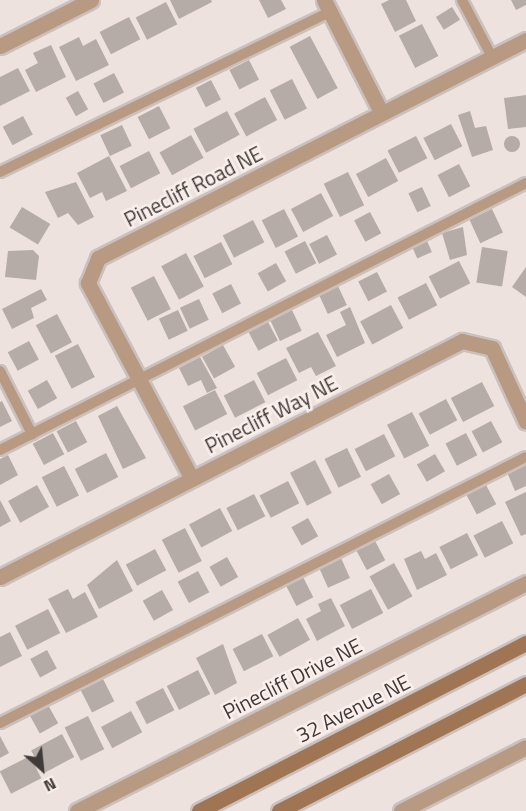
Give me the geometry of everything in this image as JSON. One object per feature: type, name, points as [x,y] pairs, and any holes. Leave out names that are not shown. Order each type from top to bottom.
[{"type":"main road","name":"32 Avenue NE","points":[[199,811],[526,643]]},
{"type":"main road","points":[[279,811],[526,684]]},
{"type":"street","points":[[0,46],[91,0]]},
{"type":"street","points":[[327,6],[381,112]]},
{"type":"street","name":"Pinecliff Road NE","points":[[191,477],[88,283],[99,258],[381,112],[526,40]]},
{"type":"street","name":"Pinecliff Way NE","points":[[0,577],[191,477],[462,341],[492,348],[526,422]]},
{"type":"street","name":"Pinecliff Drive NE","points":[[77,811],[526,583]]},
{"type":"street","points":[[401,811],[526,747]]},
{"type":"lane","points":[[462,0],[492,57]]},
{"type":"lane","points":[[0,172],[327,6]]},
{"type":"lane","points":[[0,450],[526,183]]},
{"type":"lane","points":[[0,371],[32,434]]},
{"type":"lane","points":[[0,723],[526,457]]},
{"type":"building","points":[[170,0],[211,0],[212,2],[179,19]]},
{"type":"building","points":[[259,0],[281,0],[286,9],[268,18]]},
{"type":"building","points":[[389,0],[406,0],[416,21],[395,32],[381,4]]},
{"type":"building","points":[[511,0],[526,0],[526,5],[516,10]]},
{"type":"building","points":[[166,2],[177,24],[147,40],[136,17]]},
{"type":"building","points":[[452,7],[460,20],[444,30],[436,17]]},
{"type":"building","points":[[129,17],[140,39],[111,54],[100,32]]},
{"type":"building","points":[[422,24],[438,56],[415,68],[399,36]]},
{"type":"building","points":[[310,36],[338,88],[317,99],[290,47]]},
{"type":"building","points":[[79,37],[83,46],[96,39],[109,65],[76,81],[59,47]]},
{"type":"building","points":[[51,45],[66,77],[36,92],[25,70],[38,63],[33,53]]},
{"type":"building","points":[[249,60],[259,80],[239,90],[229,70]]},
{"type":"building","points":[[18,68],[30,91],[0,106],[0,77]]},
{"type":"building","points":[[114,73],[124,93],[103,103],[94,83]]},
{"type":"building","points":[[292,79],[307,108],[285,120],[270,90]]},
{"type":"building","points":[[211,80],[221,100],[206,107],[196,88]]},
{"type":"building","points":[[78,91],[88,109],[76,116],[66,98]]},
{"type":"building","points":[[526,95],[526,127],[508,129],[504,98]]},
{"type":"building","points":[[265,97],[277,120],[246,136],[234,113]]},
{"type":"building","points":[[159,106],[170,128],[149,139],[138,117]]},
{"type":"building","points":[[227,111],[240,135],[206,153],[193,129]]},
{"type":"building","points":[[470,111],[475,128],[486,126],[493,150],[472,157],[458,115]]},
{"type":"building","points":[[23,116],[33,135],[13,145],[3,127]]},
{"type":"building","points":[[451,124],[462,146],[435,160],[423,138]]},
{"type":"building","points":[[122,125],[132,146],[110,156],[100,135]]},
{"type":"building","points":[[191,135],[204,158],[172,175],[160,152]]},
{"type":"building","points":[[416,136],[427,158],[399,173],[387,151]]},
{"type":"building","points":[[512,136],[520,144],[512,152],[504,144]]},
{"type":"building","points":[[149,151],[160,173],[131,188],[120,166]]},
{"type":"building","points":[[109,156],[127,191],[106,201],[102,192],[90,198],[77,173]]},
{"type":"building","points":[[386,158],[398,181],[368,197],[356,174]]},
{"type":"building","points":[[459,164],[470,186],[449,197],[438,175]]},
{"type":"building","points":[[348,172],[364,205],[340,217],[324,184]]},
{"type":"building","points":[[76,182],[94,217],[78,225],[68,213],[58,218],[45,192]]},
{"type":"building","points":[[422,187],[431,206],[417,212],[408,193]]},
{"type":"building","points":[[321,193],[333,216],[303,232],[291,209]]},
{"type":"building","points":[[22,207],[50,224],[38,245],[10,228]]},
{"type":"building","points":[[284,209],[298,237],[276,248],[262,220]]},
{"type":"building","points":[[492,209],[503,233],[480,243],[469,220]]},
{"type":"building","points":[[370,212],[381,233],[365,242],[354,220]]},
{"type":"building","points":[[253,220],[264,242],[234,258],[223,235]]},
{"type":"building","points":[[463,227],[467,255],[450,260],[442,233]]},
{"type":"building","points":[[327,235],[337,255],[319,264],[309,244]]},
{"type":"building","points":[[305,241],[316,263],[296,274],[285,251]]},
{"type":"building","points":[[427,241],[432,252],[417,258],[412,248]]},
{"type":"building","points":[[221,242],[232,264],[205,278],[193,256]]},
{"type":"building","points":[[482,247],[508,251],[502,287],[476,283]]},
{"type":"building","points":[[33,250],[39,256],[36,280],[5,277],[8,251]]},
{"type":"building","points":[[186,253],[204,287],[179,300],[161,266]]},
{"type":"building","points":[[459,261],[470,283],[440,299],[429,276]]},
{"type":"building","points":[[276,263],[286,281],[268,292],[258,273]]},
{"type":"building","points":[[526,267],[526,297],[512,287]]},
{"type":"building","points":[[377,272],[387,292],[368,301],[358,282]]},
{"type":"building","points":[[154,276],[171,309],[148,321],[131,288]]},
{"type":"building","points":[[426,283],[437,305],[409,320],[397,298]]},
{"type":"building","points":[[231,284],[241,304],[222,313],[212,294]]},
{"type":"building","points":[[338,286],[347,305],[328,314],[319,295]]},
{"type":"building","points":[[41,289],[47,300],[31,308],[34,318],[12,329],[2,309]]},
{"type":"building","points":[[199,299],[209,320],[190,329],[180,308]]},
{"type":"building","points":[[391,305],[403,328],[372,344],[360,321]]},
{"type":"building","points":[[350,307],[365,343],[337,357],[326,335],[346,325],[340,312]]},
{"type":"building","points":[[178,310],[188,331],[169,340],[159,319]]},
{"type":"building","points":[[292,310],[302,331],[280,341],[270,320]]},
{"type":"building","points":[[57,314],[72,342],[51,354],[36,325]]},
{"type":"building","points":[[268,322],[278,341],[258,351],[249,332]]},
{"type":"building","points":[[318,332],[336,366],[316,376],[311,367],[299,373],[286,348]]},
{"type":"building","points":[[29,341],[39,360],[18,371],[8,352]]},
{"type":"building","points":[[78,344],[95,377],[72,389],[55,356]]},
{"type":"building","points":[[223,345],[235,367],[214,379],[202,357]]},
{"type":"building","points":[[200,357],[217,388],[207,393],[201,380],[188,386],[179,368]]},
{"type":"building","points":[[286,358],[297,380],[268,395],[257,373]]},
{"type":"building","points":[[47,380],[57,398],[38,409],[28,391]]},
{"type":"building","points":[[254,380],[265,402],[235,418],[224,395]]},
{"type":"building","points":[[482,382],[494,406],[463,422],[451,398]]},
{"type":"building","points":[[215,390],[227,414],[195,430],[183,406]]},
{"type":"building","points":[[446,399],[457,420],[430,435],[419,414]]},
{"type":"building","points":[[2,401],[12,421],[0,427],[0,402]]},
{"type":"building","points":[[117,406],[146,458],[123,469],[98,416]]},
{"type":"building","points":[[412,412],[429,446],[404,459],[387,425]]},
{"type":"building","points":[[76,421],[87,442],[68,453],[57,431]]},
{"type":"building","points":[[491,421],[502,442],[483,453],[472,431]]},
{"type":"building","points":[[53,433],[64,454],[44,465],[33,444]]},
{"type":"building","points":[[466,433],[477,455],[457,466],[446,443]]},
{"type":"building","points":[[384,434],[395,456],[366,471],[355,449]]},
{"type":"building","points":[[347,448],[361,477],[339,488],[325,459]]},
{"type":"building","points":[[106,453],[118,477],[87,493],[75,469]]},
{"type":"building","points":[[435,454],[445,471],[427,482],[417,465]]},
{"type":"building","points":[[8,455],[18,475],[0,485],[0,459]]},
{"type":"building","points":[[315,460],[332,493],[307,506],[290,473]]},
{"type":"building","points":[[526,463],[526,486],[515,491],[507,472]]},
{"type":"building","points":[[64,466],[79,495],[57,507],[42,477]]},
{"type":"building","points":[[389,474],[400,494],[382,504],[371,484]]},
{"type":"building","points":[[288,481],[299,503],[271,518],[259,496]]},
{"type":"building","points":[[485,483],[496,504],[477,515],[466,493]]},
{"type":"building","points":[[37,485],[49,507],[20,523],[8,501]]},
{"type":"building","points":[[526,492],[526,534],[521,536],[505,502]]},
{"type":"building","points":[[254,494],[265,516],[238,530],[226,508]]},
{"type":"building","points":[[0,500],[11,521],[0,527]]},
{"type":"building","points":[[220,508],[232,531],[201,547],[189,524]]},
{"type":"building","points":[[308,518],[318,536],[302,546],[291,527]]},
{"type":"building","points":[[502,521],[513,543],[485,558],[473,536]]},
{"type":"building","points":[[185,528],[202,561],[179,573],[162,540]]},
{"type":"building","points":[[467,533],[478,555],[451,569],[439,547]]},
{"type":"building","points":[[374,539],[385,560],[367,570],[355,549]]},
{"type":"building","points":[[155,549],[166,570],[137,586],[126,564]]},
{"type":"building","points":[[421,551],[425,559],[436,553],[447,575],[417,590],[404,559]]},
{"type":"building","points":[[227,557],[238,577],[221,587],[210,567]]},
{"type":"building","points":[[341,558],[350,578],[328,588],[319,568]]},
{"type":"building","points":[[117,560],[133,591],[99,609],[87,585]]},
{"type":"building","points":[[394,563],[412,596],[388,610],[370,577]]},
{"type":"building","points":[[198,571],[209,592],[189,603],[178,582]]},
{"type":"building","points":[[302,575],[313,597],[296,606],[285,584]]},
{"type":"building","points":[[68,589],[73,599],[85,592],[98,617],[66,633],[48,599]]},
{"type":"building","points":[[371,589],[383,613],[352,629],[340,605]]},
{"type":"building","points":[[162,590],[173,610],[154,621],[143,601]]},
{"type":"building","points":[[331,598],[345,626],[317,641],[306,619],[321,611],[318,604]]},
{"type":"building","points":[[48,609],[60,633],[27,650],[15,626]]},
{"type":"building","points":[[298,618],[310,640],[280,657],[267,635]]},
{"type":"building","points":[[10,632],[22,656],[0,667],[0,637]]},
{"type":"building","points":[[262,634],[273,656],[244,671],[233,649]]},
{"type":"building","points":[[223,644],[237,683],[215,695],[196,658]]},
{"type":"building","points":[[47,650],[57,669],[40,677],[30,659]]},
{"type":"building","points":[[198,670],[210,694],[179,710],[167,686]]},
{"type":"building","points":[[103,679],[114,701],[92,713],[81,690]]},
{"type":"building","points":[[163,688],[174,710],[147,724],[135,702]]},
{"type":"building","points":[[48,705],[58,723],[40,734],[30,715]]},
{"type":"building","points":[[131,711],[142,732],[112,748],[101,727]]},
{"type":"building","points":[[88,716],[104,749],[81,761],[65,727]]},
{"type":"building","points":[[62,734],[74,757],[43,773],[31,750]]},
{"type":"building","points":[[0,736],[9,753],[0,758]]},
{"type":"building","points":[[30,756],[41,778],[11,794],[0,771]]}]
